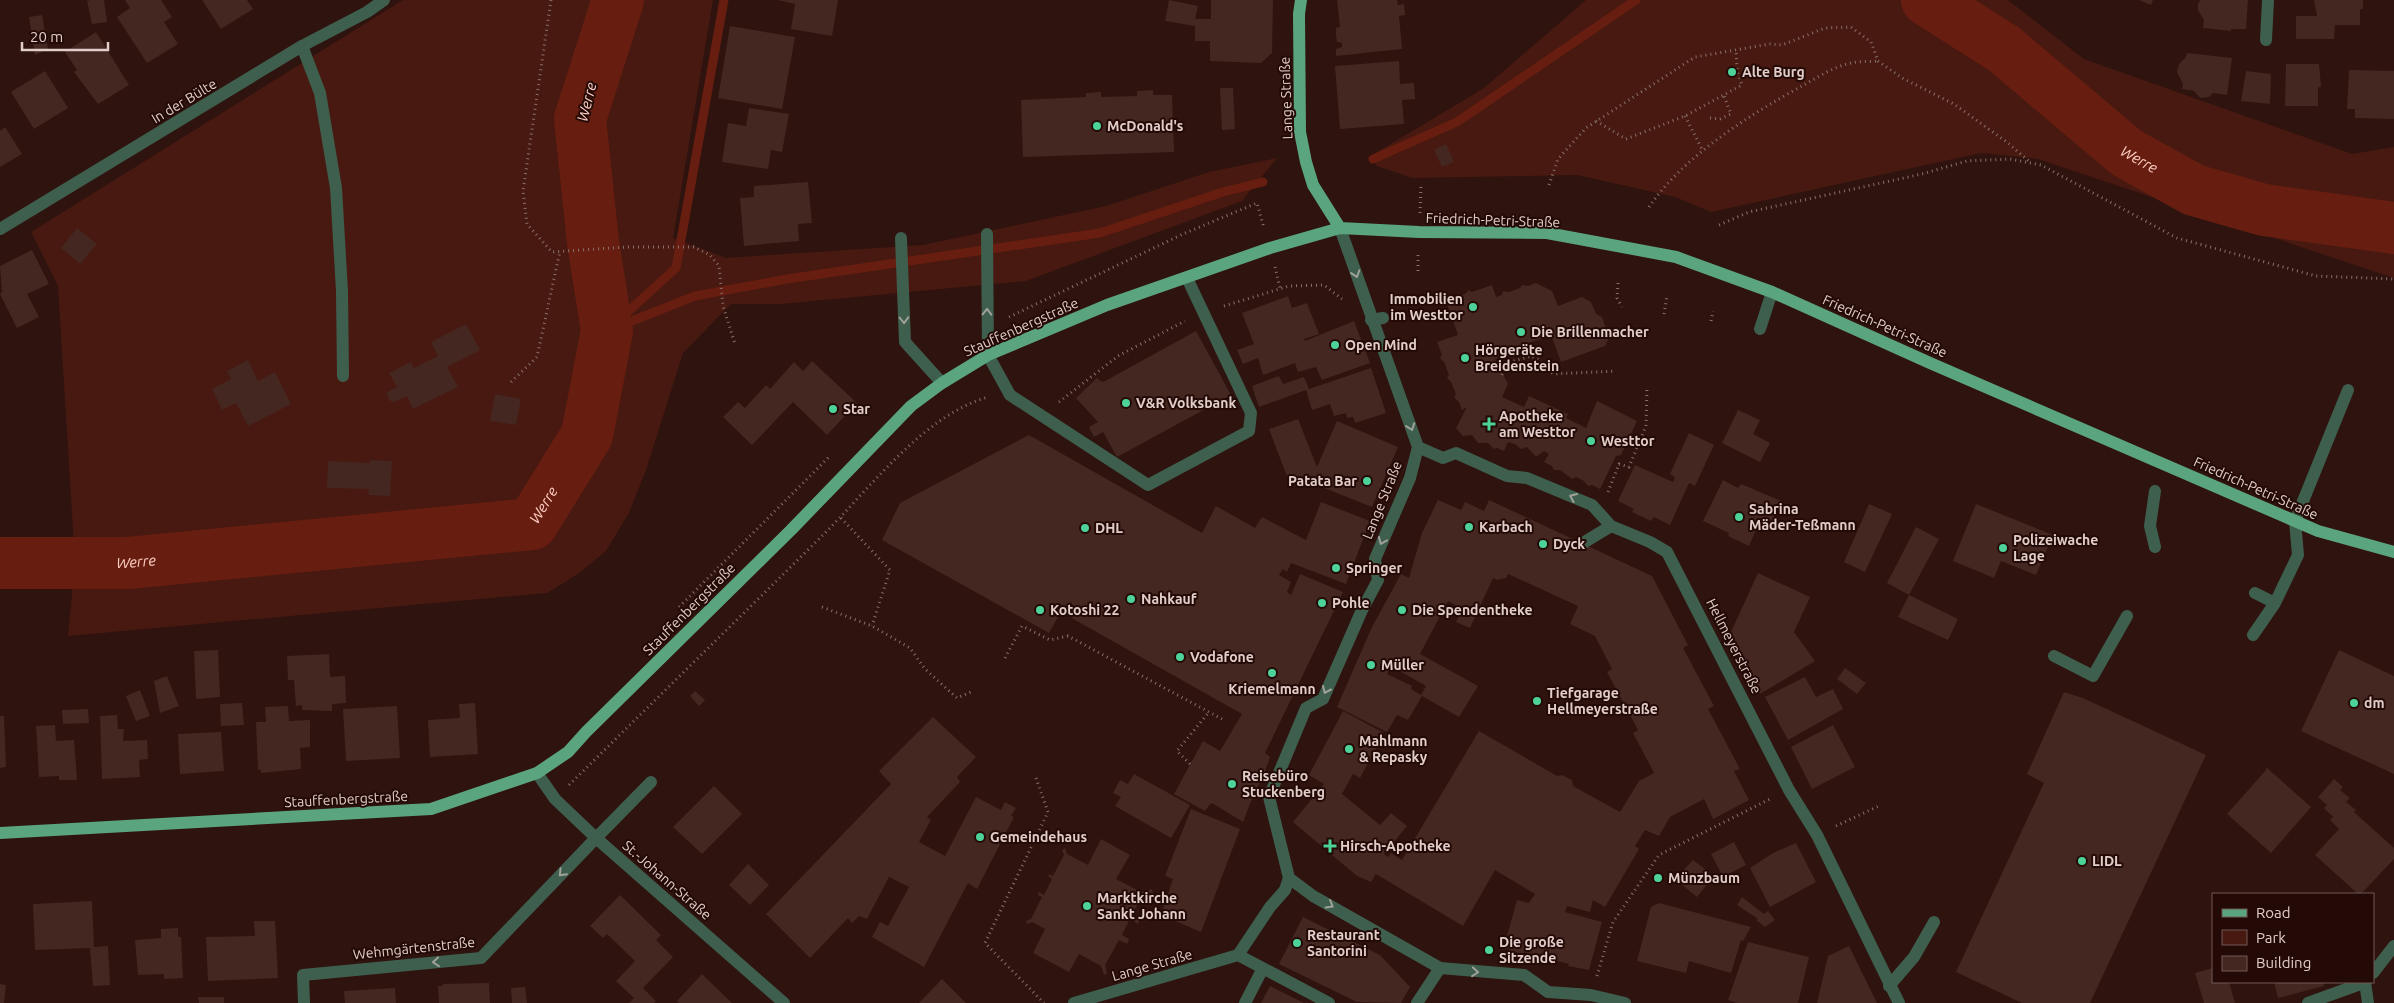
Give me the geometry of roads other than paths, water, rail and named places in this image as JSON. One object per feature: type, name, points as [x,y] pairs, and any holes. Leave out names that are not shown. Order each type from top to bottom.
[{"type":"main road","name":"Lange Straße","points":[[1301,0],[1299,14],[1300,132],[1311,179],[1340,228]]},
{"type":"main road","name":"Stauffenbergstraße","points":[[0,833],[430,809],[537,773],[568,752],[911,406],[942,383],[988,355],[1107,305],[1270,248],[1340,228]]},
{"type":"main road","name":"Friedrich-Petri-Straße","points":[[1340,228],[1418,232],[1547,234],[1676,257],[1772,292],[1938,367],[2318,531],[2394,552]]},
{"type":"street","name":"In der Bülte","points":[[0,230],[302,46],[367,12],[384,0]]},
{"type":"street","points":[[2266,40],[2268,0]]},
{"type":"street","points":[[302,46],[320,93],[336,188],[342,291],[343,376]]},
{"type":"street","name":"Lange Straße","points":[[1289,878],[1274,836],[1269,797],[1293,746],[1306,708],[1323,699],[1344,640],[1378,580],[1375,558],[1400,511],[1418,446],[1377,319],[1366,303],[1340,228]]},
{"type":"street","points":[[987,234],[986,331],[988,355],[1010,395],[1148,485],[1249,432],[1251,413],[1187,278]]},
{"type":"street","points":[[900,238],[905,342],[942,383]]},
{"type":"street","points":[[1760,330],[1772,292]]},
{"type":"street","points":[[2253,635],[2275,603],[2298,555],[2295,521],[2348,390]]},
{"type":"street","name":"Hellmeyerstraße","points":[[1418,446],[1443,458],[1456,453],[1507,476],[1527,478],[1592,505],[1611,526],[1650,542],[1667,552],[1789,790],[1817,835],[1889,986],[1899,1003]]},
{"type":"street","points":[[2155,491],[2150,526],[2156,547]]},
{"type":"street","points":[[1583,543],[1611,526]]},
{"type":"street","points":[[2255,593],[2275,603]]},
{"type":"street","points":[[2054,656],[2094,676],[2127,616]]},
{"type":"street","name":"St.-Johann-Straße","points":[[537,773],[555,799],[596,838],[784,1003]]},
{"type":"street","points":[[596,838],[651,782]]},
{"type":"street","name":"Wehmgärtenstraße","points":[[304,1003],[303,975],[481,958],[596,838]]},
{"type":"street","points":[[1329,1003],[1238,955],[1270,907],[1285,890],[1289,878],[1313,896],[1440,968],[1524,975],[1548,992],[1591,995],[1625,1003]]},
{"type":"street","points":[[1889,986],[1914,957],[1934,922]]},
{"type":"street","points":[[2374,972],[2394,946]]},
{"type":"street","name":"Lange Straße","points":[[1074,1003],[1238,955]]},
{"type":"street","points":[[1417,1003],[1440,968]]},
{"type":"street","points":[[1245,1003],[1268,971]]},
{"type":"street","points":[[2308,1003],[2363,983]]},
{"type":"street","points":[[2366,983],[2368,1003]]},
{"type":"waterway","name":"Werre","points":[[0,563],[128,563],[532,524],[587,435],[607,331],[593,242],[580,119],[618,0]]},
{"type":"waterway","points":[[611,327],[676,268],[724,0]]},
{"type":"waterway","points":[[1373,159],[1457,122],[1636,0]]},
{"type":"waterway","name":"Werre","points":[[1927,0],[2004,49],[2127,153],[2194,190],[2264,210],[2394,228]]},
{"type":"waterway","points":[[607,331],[695,296],[787,279],[1100,233],[1223,192],[1263,182]]},
{"type":"place","name":"Alte Burg","points":[[1732,72]]},
{"type":"place","name":"McDonald's","points":[[1097,126]]},
{"type":"place","name":"Immobilien im Westtor","points":[[1473,307]]},
{"type":"place","name":"Die Brillenmacher","points":[[1521,332]]},
{"type":"place","name":"Open Mind","points":[[1335,345]]},
{"type":"place","name":"Hörgeräte Breidenstein","points":[[1465,358]]},
{"type":"place","name":"V&R Volksbank","points":[[1126,403]]},
{"type":"place","name":"Star","points":[[833,409]]},
{"type":"place","name":"Apotheke am Westtor","points":[[1489,424]]},
{"type":"place","name":"Westtor","points":[[1591,441]]},
{"type":"place","name":"Patata Bar","points":[[1367,481]]},
{"type":"place","name":"Sabrina Mäder-Teßmann","points":[[1739,517]]},
{"type":"place","name":"Karbach","points":[[1469,527]]},
{"type":"place","name":"DHL","points":[[1085,528]]},
{"type":"place","name":"Dyck","points":[[1543,544]]},
{"type":"place","name":"Polizeiwache Lage","points":[[2003,548]]},
{"type":"place","name":"Springer","points":[[1336,568]]},
{"type":"place","name":"Nahkauf","points":[[1131,599]]},
{"type":"place","name":"Pohle","points":[[1322,603]]},
{"type":"place","name":"Kotoshi 22","points":[[1040,610]]},
{"type":"place","name":"Die Spendentheke","points":[[1402,610]]},
{"type":"place","name":"Vodafone","points":[[1180,657]]},
{"type":"place","name":"Müller","points":[[1371,665]]},
{"type":"place","name":"Kriemelmann","points":[[1272,673]]},
{"type":"place","name":"Tiefgarage Hellmeyerstraße","points":[[1537,701]]},
{"type":"place","name":"dm","points":[[2354,703]]},
{"type":"place","name":"Mahlmann & Repasky","points":[[1349,749]]},
{"type":"place","name":"Reisebüro Stuckenberg","points":[[1232,784]]},
{"type":"place","name":"Gemeindehaus","points":[[980,837]]},
{"type":"place","name":"Hirsch-Apotheke","points":[[1330,846]]},
{"type":"place","name":"LIDL","points":[[2082,861]]},
{"type":"place","name":"Münzbaum","points":[[1658,878]]},
{"type":"place","name":"Marktkirche Sankt Johann","points":[[1087,906]]},
{"type":"place","name":"Restaurant Santorini","points":[[1297,943]]},
{"type":"place","name":"Die große Sitzende","points":[[1489,950]]}]
